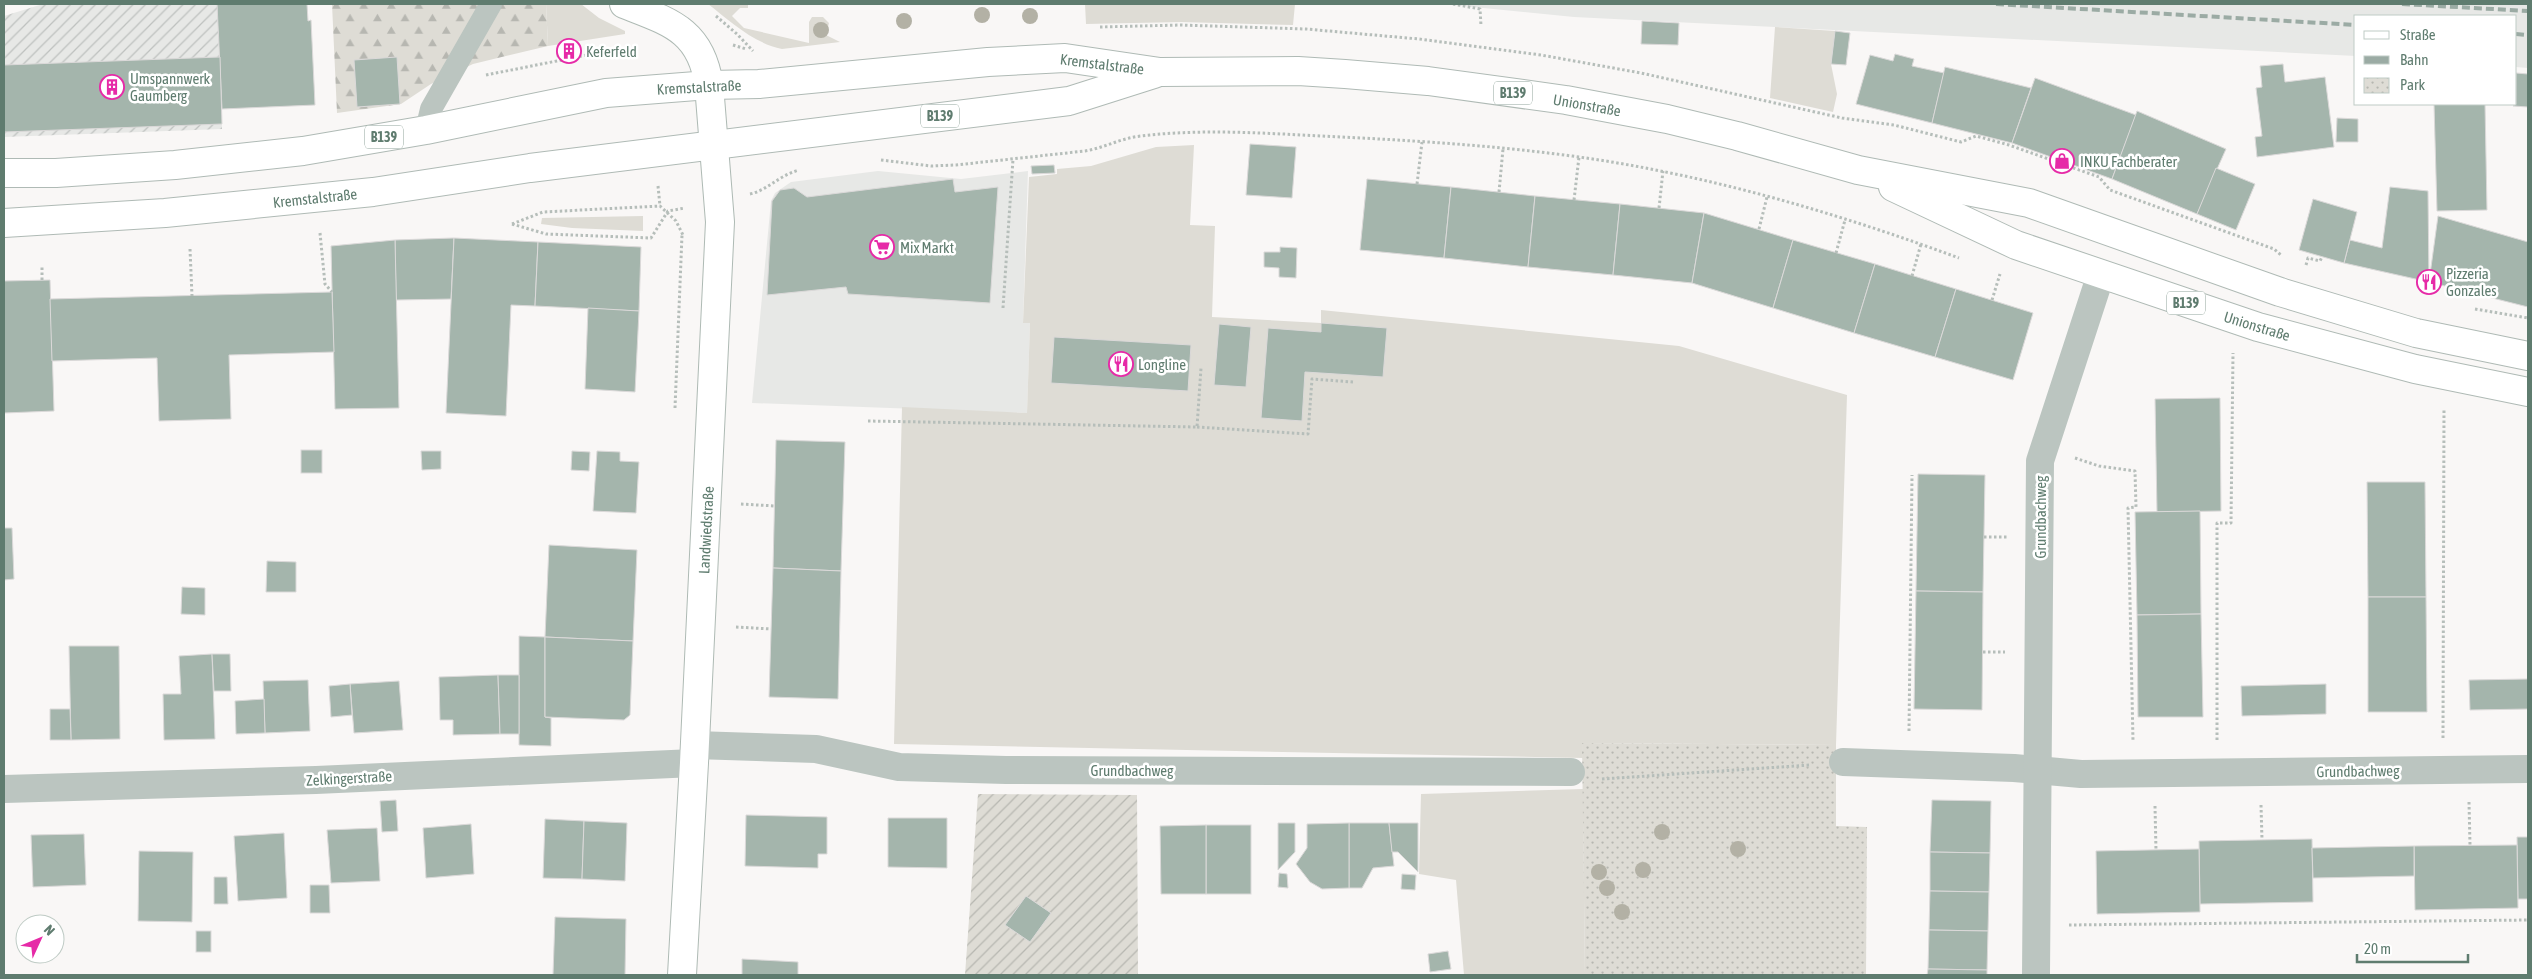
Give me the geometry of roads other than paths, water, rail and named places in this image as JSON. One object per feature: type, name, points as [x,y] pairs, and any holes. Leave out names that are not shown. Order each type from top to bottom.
[{"type":"main road","name":"Landwiedstraße","points":[[624,4],[666,19],[678,26],[690,38],[700,54],[706,68],[709,85],[720,222],[682,975]]},
{"type":"main road","name":"Kremstalstraße","points":[[4,173],[56,173],[175,165],[303,151],[426,130],[606,93],[709,85],[759,84],[988,62],[1065,58],[1160,72]]},
{"type":"main road","name":"Kremstalstraße","points":[[4,223],[165,213],[373,192],[530,168],[1069,101],[1160,72]]},
{"type":"main road","name":"Unionstraße","points":[[1160,72],[1298,72],[1428,80],[1566,100],[1667,119],[1737,136],[1858,170],[2029,203],[2280,292],[2416,333],[2528,356]]},
{"type":"main road","name":"Unionstraße","points":[[1858,170],[2016,245],[2258,328],[2415,369],[2528,392]]},
{"type":"street","name":"Grundbachweg","points":[[2036,975],[2040,461],[2101,274]]},
{"type":"street","name":"Grundbachweg","points":[[694,754],[816,749],[899,767],[918,768],[1571,772]]},
{"type":"street","name":"Zelkingerstraße","points":[[4,789],[316,780],[694,754]]},
{"type":"street","name":"Grundbachweg","points":[[1844,762],[2038,770],[2081,774],[2528,769]]},
{"type":"lane","points":[[426,130],[431,109],[491,4]]},
{"type":"railway","points":[[1996,4],[2354,25]]},
{"type":"railway","points":[[2402,4],[2528,11]]},
{"type":"railway","points":[[2517,34],[2528,35]]},
{"type":"place","name":"Keferfeld","points":[[569,51]]},
{"type":"place","name":"Umspannwerk Gaumberg","points":[[112,87]]},
{"type":"place","name":"INKU Fachberater","points":[[2062,161]]},
{"type":"place","name":"Mix Markt","points":[[882,247]]},
{"type":"place","name":"Pizzeria Gonzales","points":[[2429,282]]},
{"type":"place","name":"Longline","points":[[1121,364]]}]
